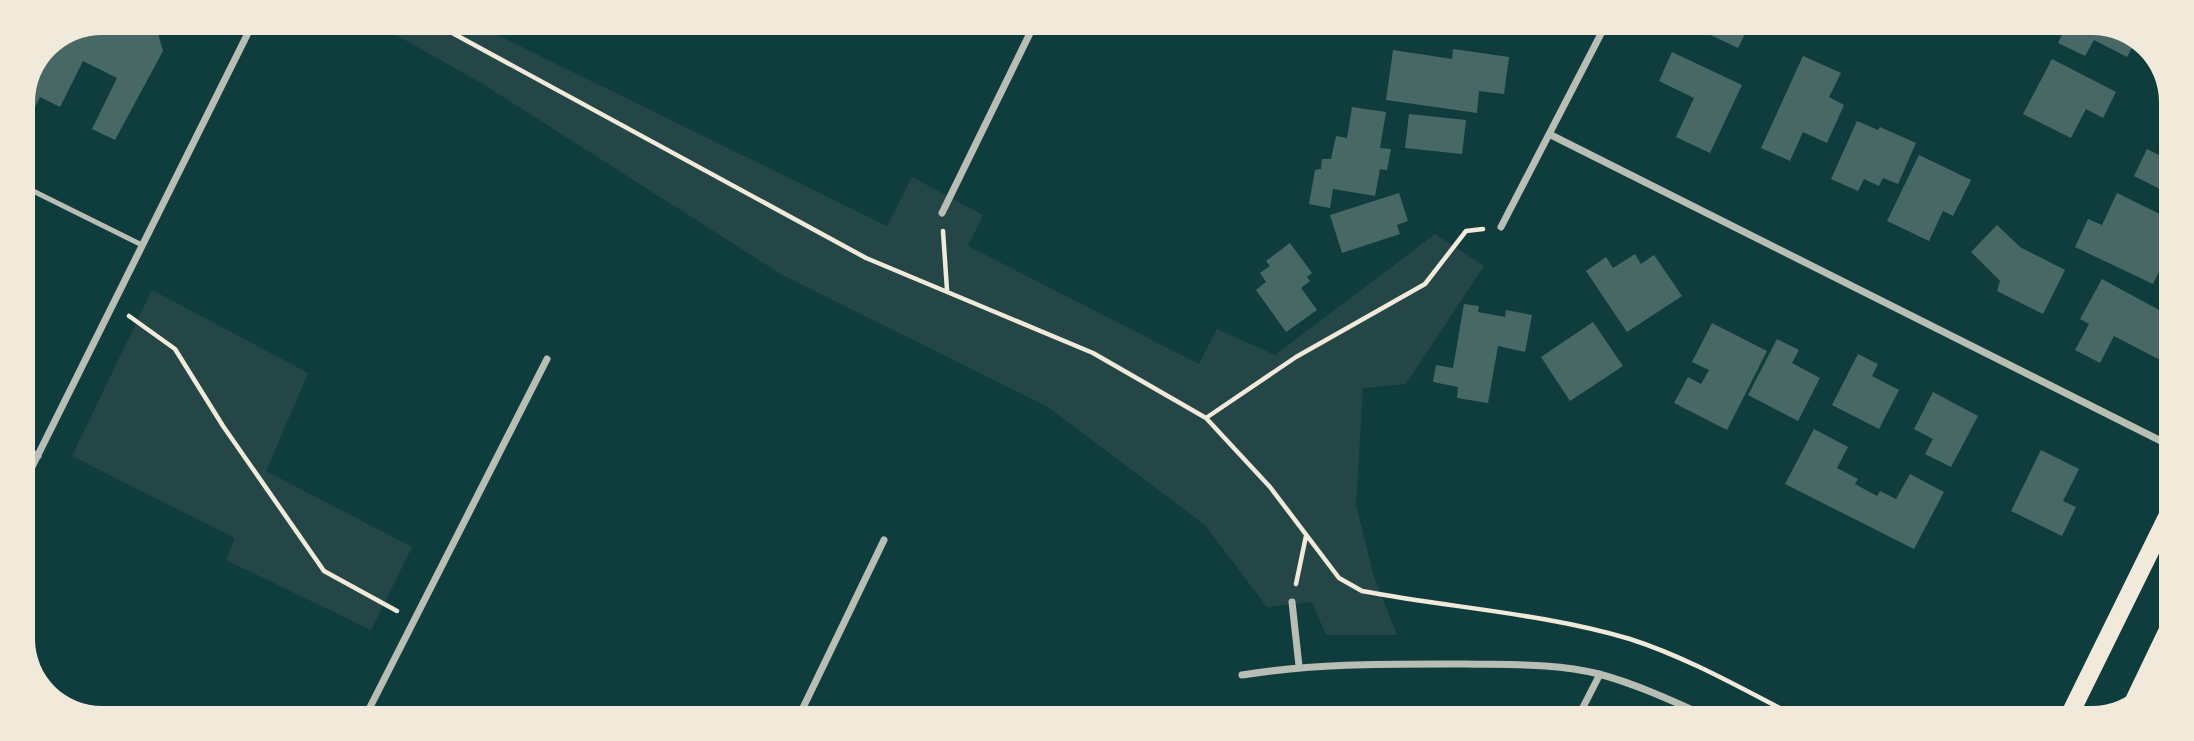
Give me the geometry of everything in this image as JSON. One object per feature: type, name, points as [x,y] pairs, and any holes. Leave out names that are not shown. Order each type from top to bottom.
[{"type":"main road","points":[[2074,706],[2159,533]]},
{"type":"main road","points":[[2143,682],[2158,651]]},
{"type":"street","points":[[35,462],[247,35]]},
{"type":"street","points":[[942,213],[1029,35]]},
{"type":"street","points":[[1501,227],[1600,35]]},
{"type":"street","points":[[1549,134],[2159,440]]},
{"type":"street","points":[[370,706],[547,359]]},
{"type":"street","points":[[804,706],[884,540]]},
{"type":"street","points":[[1292,601],[1300,666]]},
{"type":"street","points":[[1242,675],[1300,666],[1352,663],[1551,665],[1600,674],[1684,706]]},
{"type":"street","points":[[1584,706],[1600,674]]},
{"type":"lane","points":[[35,192],[142,245]]},
{"type":"path","points":[[456,35],[866,258],[1093,353],[1206,418],[1270,487],[1339,578],[1362,591],[1521,614],[1629,639],[1684,659],[1776,706]]},
{"type":"path","points":[[942,213],[947,290]]},
{"type":"path","points":[[1206,418],[1296,357],[1425,284],[1466,231],[1501,227]]},
{"type":"path","points":[[113,304],[175,349],[223,426],[324,571],[413,620]]},
{"type":"path","points":[[1292,601],[1307,536]]},
{"type":"shaded area","points":[[396,35],[497,35],[887,226],[912,177],[983,215],[968,246],[1199,364],[1217,329],[1275,355],[1435,234],[1484,266],[1406,384],[1363,388],[1356,504],[1374,577],[1397,635],[1326,635],[1312,602],[1267,607],[1205,525],[1048,407],[784,276],[483,84]]},
{"type":"shaded area","points":[[152,290],[308,373],[266,471],[412,547],[371,630],[226,560],[235,538],[72,456]]},
{"type":"building","points":[[102,35],[159,35],[163,51],[115,140],[92,129],[117,78],[83,61],[60,107],[40,97],[35,107],[36,89],[46,65],[65,46],[76,40]]},
{"type":"building","points":[[1710,35],[1744,35],[1738,48]]},
{"type":"building","points":[[2062,35],[2092,35],[2105,36],[2132,48],[2127,57],[2094,40],[2085,56],[2058,43]]},
{"type":"building","points":[[1453,49],[1509,57],[1504,94],[1479,91],[1477,113],[1386,100],[1393,50],[1452,59]]},
{"type":"building","points":[[1672,52],[1742,85],[1710,153],[1676,137],[1694,98],[1659,81]]},
{"type":"building","points":[[1803,56],[1841,73],[1829,97],[1844,105],[1827,143],[1803,132],[1790,161],[1761,148]]},
{"type":"building","points":[[2052,59],[2116,92],[2103,118],[2086,109],[2071,138],[2023,114]]},
{"type":"building","points":[[1352,107],[1386,112],[1380,148],[1391,149],[1387,170],[1380,169],[1375,196],[1333,189],[1330,208],[1309,204],[1315,170],[1321,169],[1322,159],[1331,159],[1336,136],[1347,138]]},
{"type":"building","points":[[1409,114],[1466,120],[1462,154],[1405,148]]},
{"type":"building","points":[[1857,121],[1878,130],[1880,127],[1916,143],[1898,184],[1883,178],[1879,186],[1864,179],[1858,191],[1831,179]]},
{"type":"building","points":[[2147,149],[2159,155],[2159,188],[2134,176]]},
{"type":"building","points":[[1919,155],[1971,180],[1953,216],[1943,211],[1929,241],[1887,221]]},
{"type":"building","points":[[1399,193],[1408,221],[1397,225],[1400,234],[1342,253],[1330,215]]},
{"type":"building","points":[[2117,193],[2159,214],[2159,272],[2153,284],[2075,247],[2088,219],[2102,225]]},
{"type":"building","points":[[1997,225],[2020,247],[2065,270],[2043,314],[1997,291],[2000,281],[1971,252]]},
{"type":"building","points":[[1290,243],[1312,273],[1307,277],[1310,281],[1301,288],[1317,310],[1286,332],[1256,290],[1266,282],[1260,273],[1270,266],[1266,261]]},
{"type":"building","points":[[1635,254],[1641,264],[1654,255],[1682,296],[1627,332],[1586,271],[1606,257],[1613,268]]},
{"type":"building","points":[[2102,279],[2159,310],[2159,357],[2114,336],[2100,363],[2075,350],[2089,324],[2080,319]]},
{"type":"building","points":[[1464,304],[1479,306],[1478,312],[1505,317],[1506,310],[1532,315],[1525,352],[1498,346],[1488,403],[1457,398],[1458,387],[1433,382],[1436,365],[1453,368]]},
{"type":"building","points":[[1593,322],[1623,366],[1570,401],[1541,357]]},
{"type":"building","points":[[1712,323],[1767,351],[1727,430],[1674,403],[1688,377],[1701,384],[1709,370],[1692,362]]},
{"type":"building","points":[[1777,339],[1799,350],[1792,363],[1820,378],[1798,421],[1748,395]]},
{"type":"building","points":[[1858,354],[1878,364],[1872,376],[1899,390],[1879,429],[1832,405]]},
{"type":"building","points":[[1933,392],[1978,416],[1951,467],[1925,454],[1933,439],[1914,429]]},
{"type":"building","points":[[1814,429],[1848,447],[1837,468],[1858,479],[1855,484],[1877,496],[1880,491],[1896,499],[1910,474],[1944,492],[1914,549],[1785,484]]},
{"type":"building","points":[[2041,450],[2079,469],[2063,501],[2076,507],[2062,536],[2011,511]]}]
